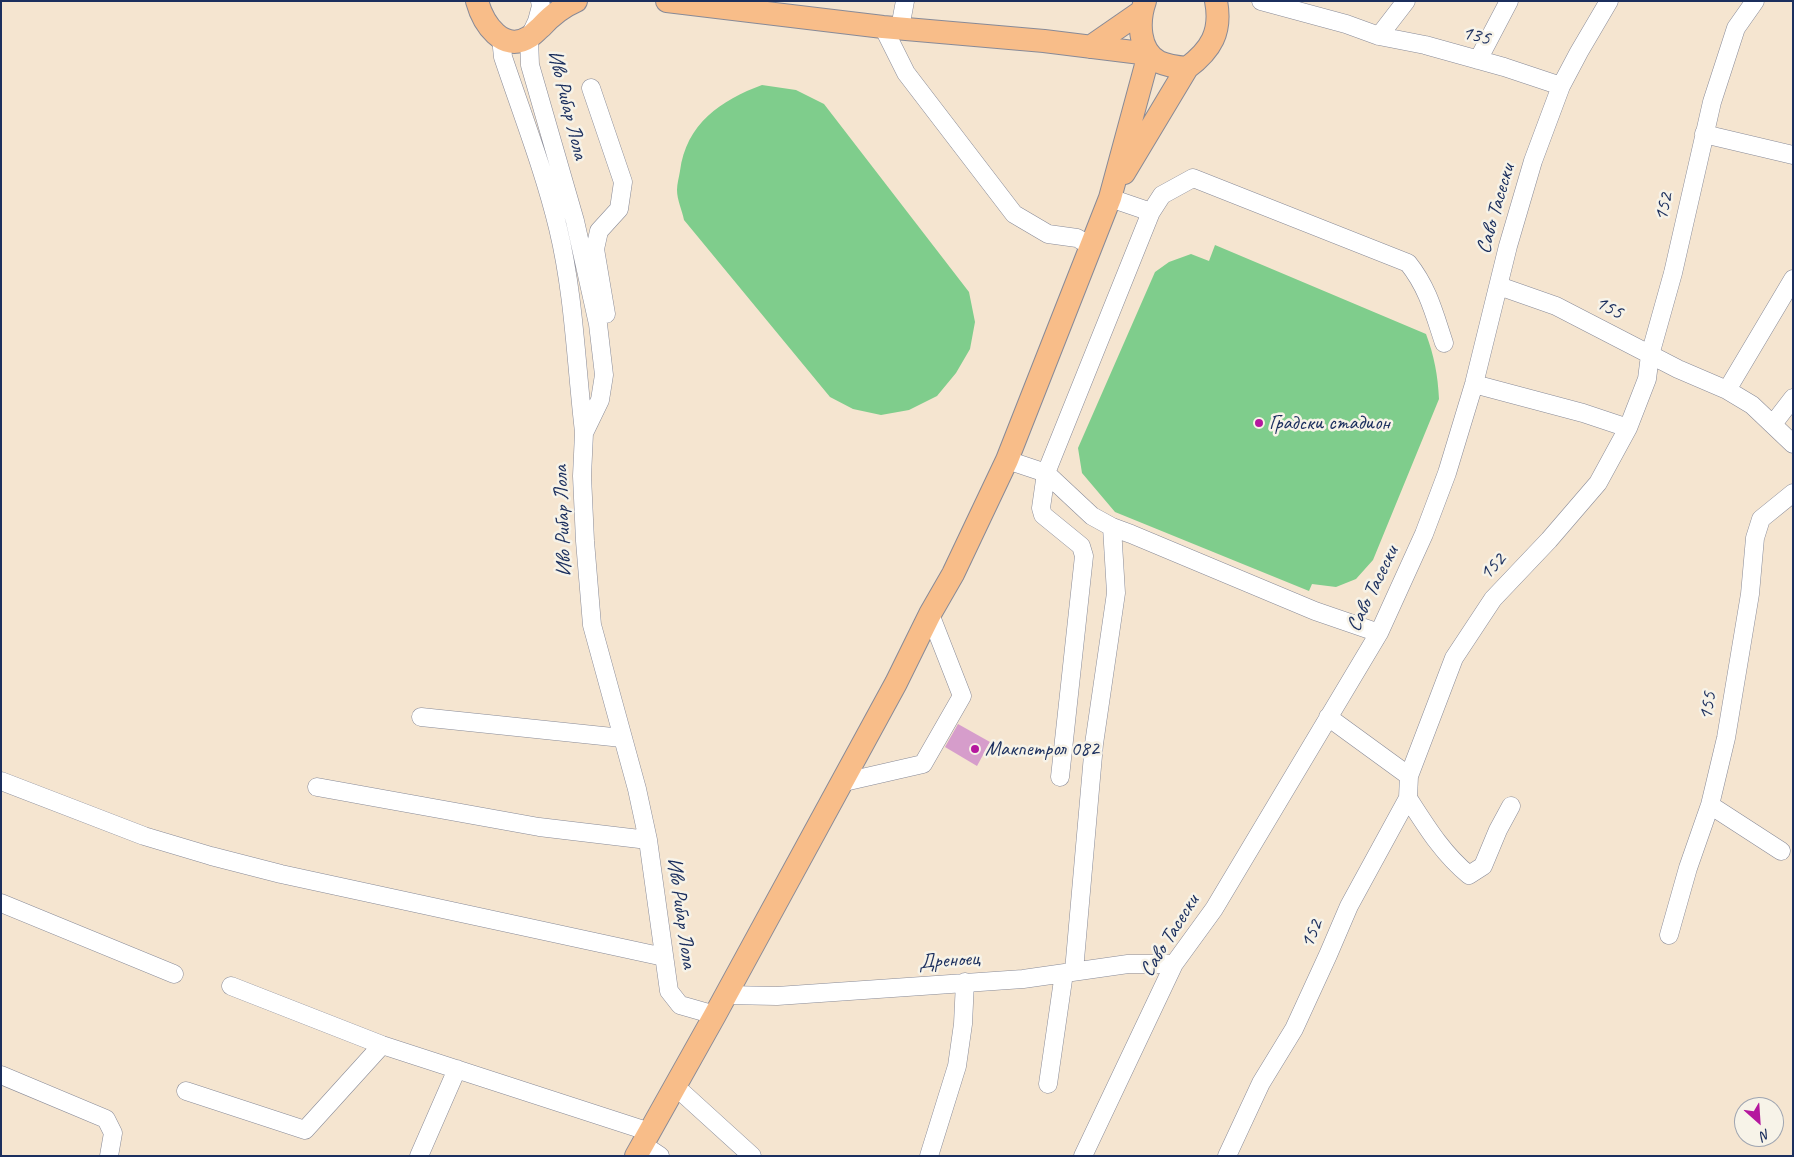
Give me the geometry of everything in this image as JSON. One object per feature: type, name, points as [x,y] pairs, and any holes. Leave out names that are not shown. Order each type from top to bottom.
[{"type":"main road","points":[[477,1],[480,12],[490,30],[500,38],[515,42],[529,38],[553,15],[576,1]]},
{"type":"main road","points":[[667,1],[1149,54]]},
{"type":"main road","points":[[1110,198],[1187,68],[1208,49],[1218,27],[1216,1]]},
{"type":"main road","points":[[1090,47],[1144,6]]},
{"type":"main road","points":[[1144,6],[1141,36],[1149,54],[1157,61],[1187,68]]},
{"type":"main road","points":[[647,1147],[676,1086],[840,783],[896,684],[930,614],[953,574],[1007,460],[1110,198],[1149,54]]},
{"type":"street","name":"Иво Рибар Лола","points":[[540,1],[537,20],[529,38],[530,65],[574,221],[598,324],[604,375],[600,400],[584,433],[582,476],[592,625],[648,840],[669,991],[680,1005],[715,1016]]},
{"type":"street","points":[[905,1],[892,27],[906,73],[1014,214],[1048,234],[1077,238],[1091,246]]},
{"type":"street","name":"135","points":[[1261,1],[1346,24],[1379,36],[1504,67],[1561,86]]},
{"type":"street","points":[[1379,36],[1406,1]]},
{"type":"street","points":[[1478,60],[1509,1]]},
{"type":"street","name":"Саво Тасески","points":[[1083,1156],[1174,964],[1214,909],[1379,633],[1431,516],[1447,473],[1474,384],[1508,246],[1533,161],[1561,86],[1609,1]]},
{"type":"street","name":"152","points":[[1227,1156],[1261,1083],[1294,1029],[1328,956],[1348,906],[1408,798],[1408,776],[1454,658],[1493,599],[1549,540],[1598,483],[1628,428],[1647,379],[1650,355],[1673,273],[1712,102],[1736,28],[1755,1]]},
{"type":"street","points":[[500,38],[503,57],[558,228],[568,278],[584,433]]},
{"type":"street","points":[[591,88],[623,182],[619,209],[599,231],[596,249],[606,313],[598,324]]},
{"type":"street","points":[[1704,134],[1793,155]]},
{"type":"street","points":[[1060,777],[1084,556],[1081,546],[1043,515],[1041,508],[1046,473],[1151,212],[1162,195],[1193,178],[1408,263],[1420,277],[1429,296],[1444,343]]},
{"type":"street","points":[[1110,198],[1151,212]]},
{"type":"street","points":[[1727,390],[1793,279]]},
{"type":"street","name":"155","points":[[1499,286],[1556,306],[1678,369],[1727,390],[1752,405],[1793,444]]},
{"type":"street","points":[[1474,384],[1583,413],[1628,428]]},
{"type":"street","points":[[1773,424],[1793,398]]},
{"type":"street","points":[[1007,460],[1046,473],[1092,516],[1112,527],[1315,611],[1379,633]]},
{"type":"street","name":"155","points":[[1669,935],[1688,868],[1710,805],[1726,738],[1745,629],[1755,538],[1761,519],[1793,493]]},
{"type":"street","points":[[1048,1084],[1069,972],[1094,744],[1116,593],[1112,527]]},
{"type":"street","points":[[840,783],[923,764],[962,696],[930,614]]},
{"type":"street","points":[[421,717],[622,738]]},
{"type":"street","points":[[1328,717],[1408,776]]},
{"type":"street","points":[[1,781],[144,836],[211,856],[290,876],[664,957]]},
{"type":"street","points":[[317,787],[539,827],[648,840]]},
{"type":"street","points":[[1408,798],[1438,844],[1469,875],[1483,866],[1498,830],[1511,806]]},
{"type":"street","points":[[1710,805],[1781,851]]},
{"type":"street","points":[[1,903],[174,974]]},
{"type":"street","name":"Дреноец","points":[[726,994],[777,996],[1023,979],[1128,964],[1174,964]]},
{"type":"street","points":[[929,1156],[957,1066],[966,982]]},
{"type":"street","points":[[231,986],[382,1045],[458,1069],[647,1147]]},
{"type":"street","points":[[186,1091],[305,1130],[382,1045]]},
{"type":"street","points":[[419,1156],[458,1069]]},
{"type":"street","points":[[1,1075],[106,1119],[113,1133],[108,1156]]},
{"type":"street","points":[[676,1086],[752,1156]]},
{"type":"green space","points":[[762,85],[796,90],[824,104],[969,292],[975,322],[970,349],[956,373],[937,396],[909,410],[881,415],[853,409],[830,397],[684,220],[677,188],[684,154],[690,140],[698,127],[720,106]]},
{"type":"green space","name":"Градски стадион","points":[[1215,245],[1426,334],[1429,342],[1438,382],[1439,399],[1373,560],[1356,579],[1336,587],[1312,584],[1309,591],[1115,512],[1082,473],[1078,448],[1155,272],[1169,262],[1191,254],[1209,261]]},
{"type":"building","points":[[958,724],[990,742],[977,766],[945,747]]},
{"type":"place","name":"Градски стадион","points":[[1259,423]]},
{"type":"place","name":"Макпетрол 082","points":[[975,749]]}]
